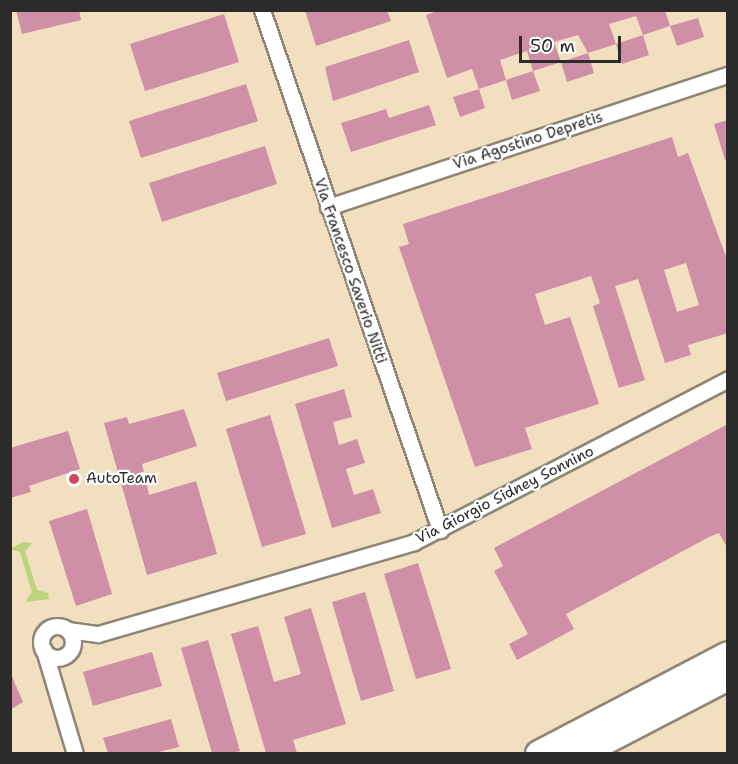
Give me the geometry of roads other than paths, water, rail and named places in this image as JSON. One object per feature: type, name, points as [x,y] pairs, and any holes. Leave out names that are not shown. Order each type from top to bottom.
[{"type":"highway","points":[[539,753],[728,656]]},
{"type":"highway","points":[[580,753],[728,677]]},
{"type":"street","name":"Via Francesco Saverio Nitti","points":[[262,10],[440,530]]},
{"type":"street","name":"Via Agostino Depretis","points":[[328,207],[728,75]]},
{"type":"street","name":"Via Giorgio Sidney Sonnino","points":[[68,653],[98,634],[393,549],[440,530],[728,379]]},
{"type":"street","points":[[56,690],[73,643],[68,630],[56,626],[48,629],[42,639],[44,650],[56,690],[75,753]]},
{"type":"street","name":"Via Giorgio Sidney Sonnino","points":[[68,630],[98,634]]},
{"type":"street","points":[[44,650],[51,656],[68,653]]},
{"type":"place","name":"AutoTeam","points":[[74,479]]}]
